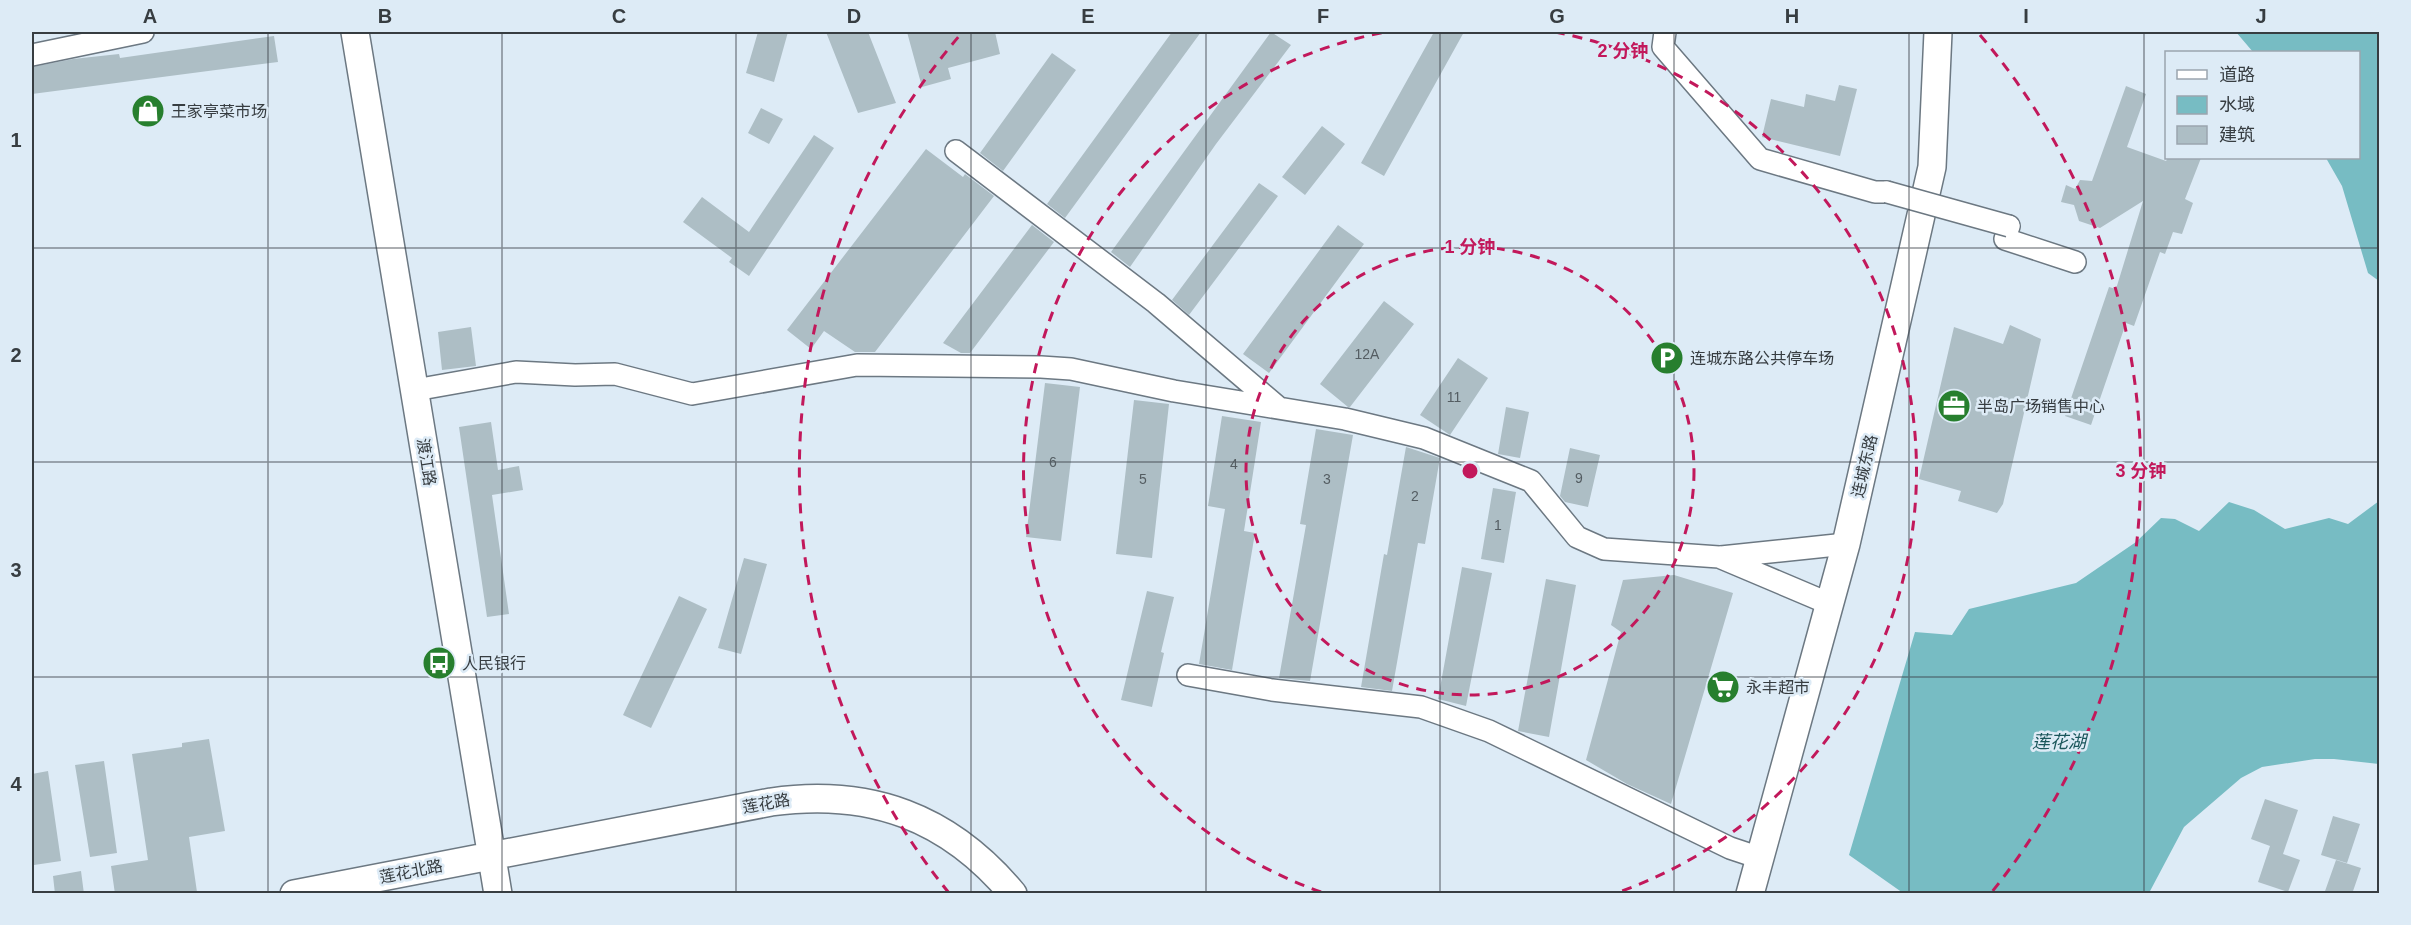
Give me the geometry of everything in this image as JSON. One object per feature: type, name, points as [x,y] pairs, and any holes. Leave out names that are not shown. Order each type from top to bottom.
[{"type":"main road","name":"渡江路","points":[[355,32],[498,894]]},
{"type":"main road","name":"连城东路","points":[[1749,894],[1846,544],[1932,167],[1938,32]]},
{"type":"main road","name":"莲花路","points":[[492,855],[771,802],[819,797],[843,798],[889,807],[935,827],[978,856],[1013,894]]},
{"type":"main road","name":"莲花北路","points":[[294,894],[492,855]]},
{"type":"lane","points":[[32,55],[143,32]]},
{"type":"lane","points":[[1665,32],[1663,46],[1760,159],[1875,192],[1887,192],[2009,226],[2005,238],[2075,262]]},
{"type":"lane","points":[[956,151],[1156,303],[1279,408]]},
{"type":"lane","points":[[415,390],[516,372],[575,375],[615,374],[692,394],[857,365],[1071,369],[1174,392],[1345,419],[1424,438],[1531,481],[1577,537],[1604,549],[1719,557],[1846,544]]},
{"type":"lane","points":[[1719,557],[1830,604]]},
{"type":"lane","points":[[1188,675],[1272,690],[1420,707],[1489,731],[1730,848],[1760,858]]},
{"type":"water","points":[[2236,32],[2379,32],[2379,281],[2368,273],[2342,186],[2327,159],[2360,159],[2360,51],[2252,51]]},
{"type":"water","name":"莲花湖","points":[[2379,501],[2379,764],[2315,759],[2262,767],[2241,778],[2184,827],[2149,893],[1903,893],[1849,855],[1915,632],[1952,635],[1969,609],[2076,583],[2136,542],[2161,518],[2175,519],[2199,531],[2229,502],[2254,510],[2285,529],[2329,518],[2348,524]]},
{"type":"building","points":[[758,32],[788,32],[774,82],[746,73]]},
{"type":"building","points":[[826,32],[868,32],[896,103],[858,113]]},
{"type":"building","points":[[907,32],[995,32],[1000,54],[948,68],[951,79],[922,87]]},
{"type":"building","points":[[1172,32],[1201,32],[1065,218],[1047,204]]},
{"type":"building","points":[[1271,32],[1291,45],[1216,144],[1130,267],[1111,252]]},
{"type":"building","points":[[1434,32],[1464,32],[1384,176],[1361,163]]},
{"type":"building","points":[[274,36],[278,62],[32,94],[32,67],[73,59],[119,54],[120,58]]},
{"type":"building","points":[[1052,53],[1076,70],[1003,171],[980,153]]},
{"type":"building","points":[[1839,85],[1857,89],[1840,156],[1762,137],[1771,99],[1804,107],[1806,94],[1835,101]]},
{"type":"building","points":[[2126,86],[2146,94],[2127,147],[2166,161],[2167,159],[2201,159],[2185,199],[2193,203],[2182,234],[2173,232],[2165,254],[2160,252],[2134,326],[2126,323],[2091,425],[2065,416],[2109,287],[2116,289],[2143,201],[2100,228],[2079,221],[2074,205],[2061,202],[2066,185],[2075,189],[2080,180],[2092,181]]},
{"type":"building","points":[[761,108],[783,119],[769,144],[748,133]]},
{"type":"building","points":[[1322,126],[1345,144],[1305,195],[1282,177]]},
{"type":"building","points":[[814,135],[834,148],[749,276],[729,262],[732,258],[683,222],[702,197],[749,232]]},
{"type":"building","points":[[926,149],[963,177],[965,174],[994,196],[875,352],[855,352],[824,331],[811,349],[787,330]]},
{"type":"building","points":[[1259,183],[1278,196],[1189,315],[1172,300]]},
{"type":"building","points":[[1032,225],[1054,242],[970,353],[961,353],[943,343]]},
{"type":"building","points":[[1338,225],[1364,244],[1269,373],[1243,354]]},
{"type":"building","points":[[1384,301],[1414,324],[1348,407],[1320,384]]},
{"type":"building","points":[[2010,325],[2041,339],[2003,504],[1997,513],[1958,501],[1961,491],[1919,479],[1954,327],[2003,344]]},
{"type":"building","points":[[471,327],[476,366],[442,370],[438,332]]},
{"type":"building","points":[[1458,358],[1488,378],[1450,435],[1420,415]]},
{"type":"building","points":[[1045,383],[1080,387],[1061,541],[1026,537]]},
{"type":"building","points":[[1134,400],[1169,404],[1152,558],[1116,554]]},
{"type":"building","points":[[1506,407],[1529,412],[1520,458],[1498,454]]},
{"type":"building","points":[[1222,416],[1261,422],[1244,531],[1255,533],[1232,670],[1199,664],[1225,509],[1208,506]]},
{"type":"building","points":[[491,422],[498,470],[519,466],[523,490],[492,495],[509,614],[487,617],[459,427]]},
{"type":"building","points":[[1316,429],[1353,435],[1310,681],[1279,678],[1306,525],[1300,524]]},
{"type":"building","points":[[1406,447],[1440,458],[1425,544],[1418,543],[1392,691],[1361,687],[1384,554],[1387,555]]},
{"type":"building","points":[[1570,448],[1600,455],[1588,507],[1565,502],[1560,496]]},
{"type":"building","points":[[1493,488],[1516,492],[1504,563],[1481,559]]},
{"type":"building","points":[[744,558],[767,564],[741,654],[718,648]]},
{"type":"building","points":[[1462,567],[1492,573],[1466,706],[1438,699]]},
{"type":"building","points":[[1674,575],[1733,593],[1671,804],[1627,784],[1586,760],[1621,632],[1611,625],[1623,580]]},
{"type":"building","points":[[1546,579],[1576,585],[1549,737],[1518,731]]},
{"type":"building","points":[[1147,591],[1174,597],[1161,652],[1164,653],[1152,707],[1121,700]]},
{"type":"building","points":[[679,596],[707,609],[651,728],[623,715]]},
{"type":"building","points":[[209,739],[225,831],[189,837],[197,892],[115,894],[111,866],[148,860],[132,754],[182,747],[182,743]]},
{"type":"building","points":[[104,761],[117,853],[90,857],[75,765]]},
{"type":"building","points":[[48,771],[61,861],[34,865],[32,774]]},
{"type":"building","points":[[2265,799],[2298,810],[2283,854],[2300,860],[2288,892],[2258,882],[2270,846],[2251,839]]},
{"type":"building","points":[[2333,816],[2360,824],[2347,863],[2321,855]]},
{"type":"building","points":[[2336,860],[2361,868],[2352,894],[2324,894]]},
{"type":"building","points":[[81,871],[84,894],[55,894],[53,876]]},
{"type":"place","name":"王家亭菜市场","points":[[148,111]]},
{"type":"place","name":"连城东路公共停车场","points":[[1667,358]]},
{"type":"place","name":"半岛广场销售中心","points":[[1954,406]]},
{"type":"place","name":"人民银行","points":[[439,663]]},
{"type":"place","name":"永丰超市","points":[[1723,687]]}]
